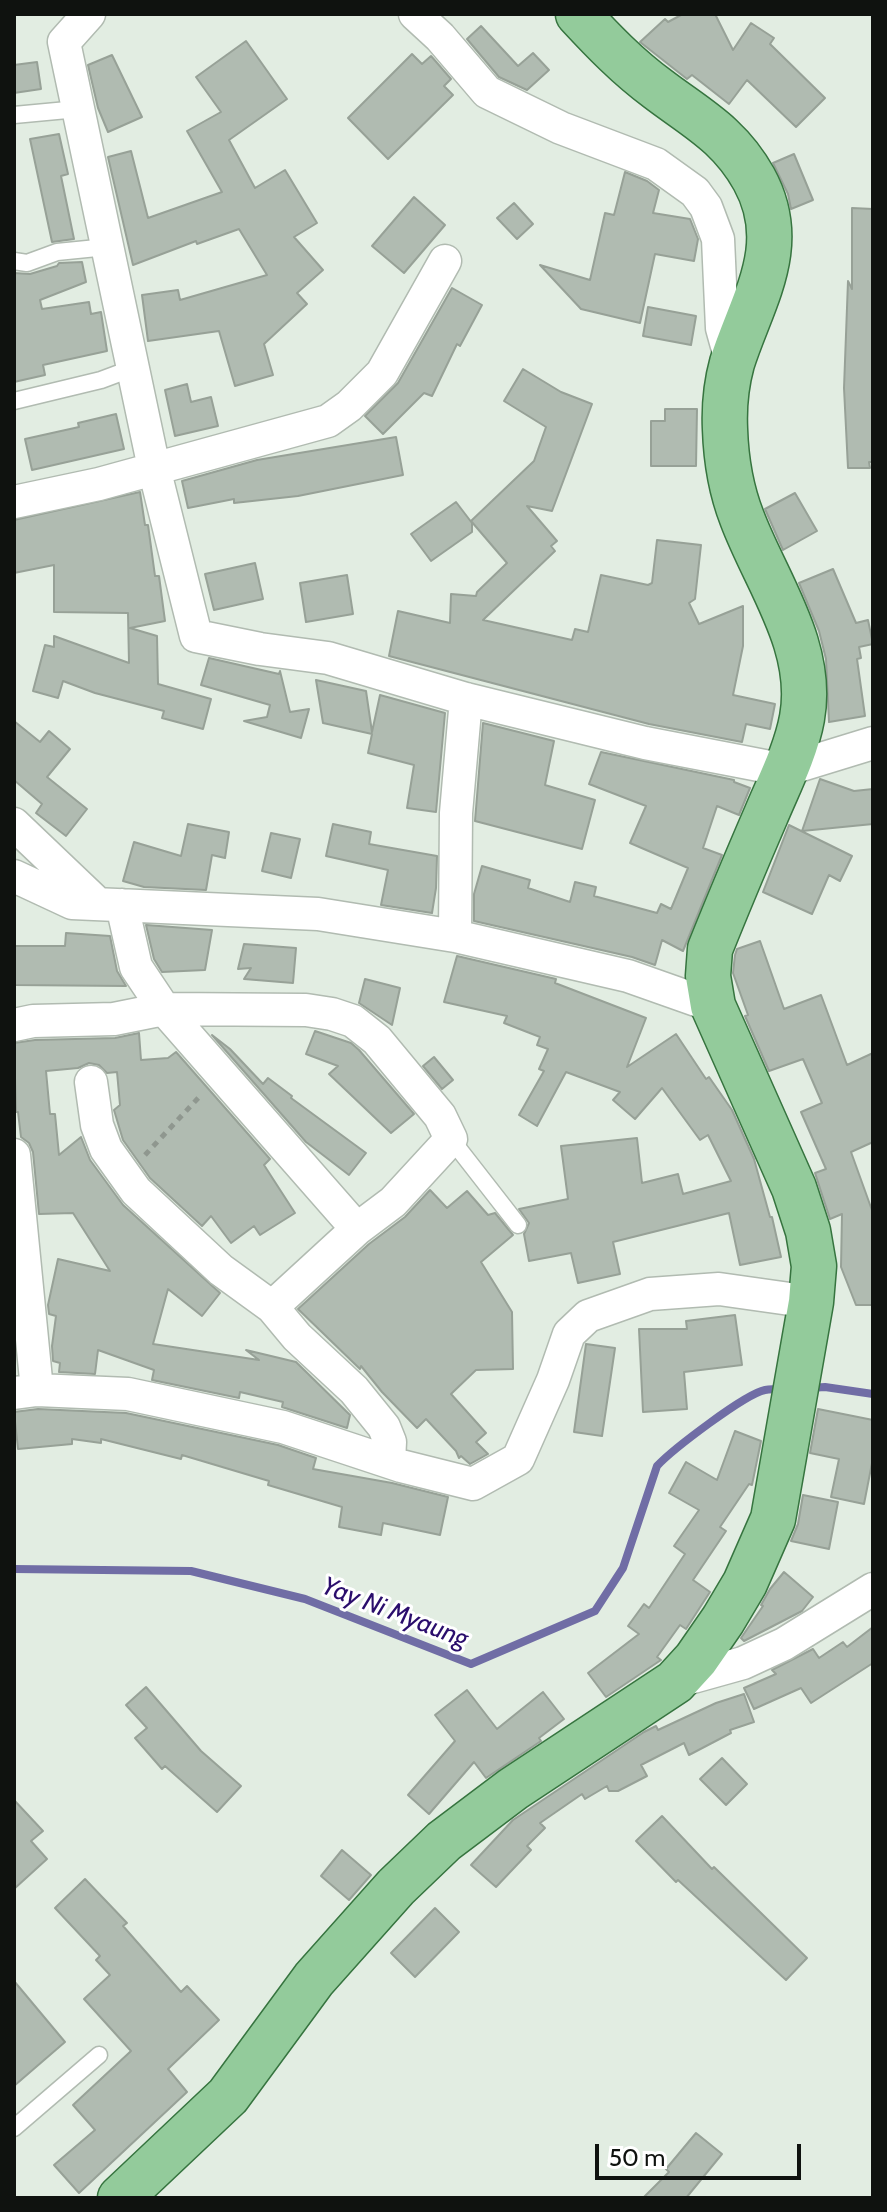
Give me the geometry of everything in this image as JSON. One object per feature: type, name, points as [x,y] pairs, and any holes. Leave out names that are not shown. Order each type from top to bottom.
[{"type":"main road","points":[[120,2198],[228,2096],[314,1979],[396,1887],[444,1841],[513,1789],[675,1682],[696,1659],[723,1620],[745,1583],[773,1519],[811,1302],[814,1266],[808,1231],[794,1188],[713,1006],[708,976],[710,949],[785,770],[802,718],[800,657],[793,633],[741,517],[730,477],[724,401],[732,364],[758,299],[770,242],[768,213],[754,179],[735,151],[710,124],[657,88],[606,45],[578,14]]},
{"type":"street","points":[[89,14],[64,42],[154,468],[196,636],[328,658],[466,699],[645,743],[785,770],[873,743]]},
{"type":"street","points":[[415,14],[440,37],[487,92],[561,128],[656,164],[695,192],[706,207],[718,239],[722,328],[732,364]]},
{"type":"street","points":[[14,502],[99,484],[328,421],[349,406],[382,373],[445,261]]},
{"type":"street","points":[[455,936],[456,813],[466,699]]},
{"type":"street","points":[[14,824],[110,905],[136,967],[164,1009],[357,1229]]},
{"type":"street","points":[[14,876],[72,903],[318,914],[455,936],[628,976],[713,1006]]},
{"type":"street","points":[[14,1025],[33,1021],[114,1019],[164,1009],[306,1010],[353,1021],[377,1040],[440,1116],[451,1139],[393,1202],[357,1229],[272,1307]]},
{"type":"street","points":[[91,1082],[97,1125],[106,1149],[124,1176],[211,1261],[272,1307],[297,1337],[354,1390],[384,1427],[390,1442],[389,1461]]},
{"type":"street","points":[[14,1155],[25,1391],[128,1394],[283,1427],[473,1484],[518,1459],[542,1408],[569,1334],[588,1316],[650,1294],[719,1289],[811,1302]]},
{"type":"street","points":[[675,1682],[743,1663],[784,1644],[873,1589]]},
{"type":"lane","points":[[14,115],[78,109]]},
{"type":"lane","points":[[14,261],[27,263],[57,252],[107,247]]},
{"type":"lane","points":[[14,401],[101,380],[133,368]]},
{"type":"lane","points":[[451,1139],[518,1225]]},
{"type":"lane","points":[[14,2128],[99,2055]]},
{"type":"path","points":[[124,1176],[220,1073]]},
{"type":"building","points":[[683,14],[715,14],[733,50],[751,23],[774,38],[770,44],[825,98],[796,127],[747,80],[729,104],[692,75],[687,79],[640,42],[665,19],[668,22]]},
{"type":"building","points":[[481,26],[518,66],[533,53],[549,70],[527,90],[499,77],[467,39]]},
{"type":"building","points":[[246,41],[287,99],[229,140],[255,188],[285,170],[317,223],[294,237],[323,270],[297,293],[307,304],[264,344],[273,375],[235,386],[219,331],[148,341],[142,295],[178,290],[180,300],[267,275],[239,229],[197,244],[196,241],[133,265],[108,157],[131,151],[148,218],[222,192],[187,131],[221,112],[196,77]]},
{"type":"building","points":[[412,54],[422,64],[431,56],[451,79],[444,86],[453,95],[388,159],[348,118]]},
{"type":"building","points":[[112,55],[142,117],[108,132],[98,108],[88,65]]},
{"type":"building","points":[[37,62],[41,89],[14,93],[14,65]]},
{"type":"building","points":[[59,134],[68,174],[61,176],[74,239],[52,242],[30,139]]},
{"type":"building","points":[[794,154],[813,200],[791,209],[788,194],[773,163]]},
{"type":"building","points":[[625,172],[659,190],[653,213],[690,219],[698,239],[694,261],[655,254],[640,323],[581,309],[540,265],[590,280],[605,213],[614,215]]},
{"type":"building","points":[[414,197],[445,225],[404,273],[372,246]]},
{"type":"building","points":[[514,203],[533,224],[517,239],[497,218]]},
{"type":"building","points":[[852,208],[873,209],[873,462],[869,462],[870,468],[848,468],[844,388],[848,281],[852,289]]},
{"type":"building","points":[[82,262],[86,282],[40,300],[42,309],[89,302],[91,314],[101,312],[107,351],[43,365],[45,375],[14,382],[14,273],[30,274],[59,263]]},
{"type":"building","points":[[452,288],[482,305],[460,346],[457,344],[432,396],[424,393],[383,434],[365,416],[398,383]]},
{"type":"building","points":[[648,307],[696,316],[691,345],[643,336]]},
{"type":"building","points":[[523,369],[561,392],[592,404],[552,511],[527,506],[557,541],[551,546],[555,551],[483,620],[572,640],[575,629],[588,632],[601,575],[648,585],[652,583],[657,540],[701,545],[695,599],[689,603],[699,624],[743,606],[743,646],[733,695],[775,704],[770,729],[746,724],[742,742],[649,724],[389,656],[398,611],[450,623],[451,594],[476,596],[507,563],[471,521],[534,461],[546,427],[504,401]]},
{"type":"building","points":[[187,384],[191,402],[211,397],[218,426],[175,436],[165,390]]},
{"type":"building","points":[[665,409],[697,409],[696,466],[651,466],[651,421],[665,421]]},
{"type":"building","points":[[116,414],[124,449],[32,470],[25,439],[79,427],[78,423]]},
{"type":"building","points":[[396,437],[403,475],[298,496],[234,503],[234,499],[188,508],[182,481],[257,460]]},
{"type":"building","points":[[140,492],[155,576],[159,576],[165,621],[130,628],[157,636],[158,684],[211,699],[203,729],[162,718],[164,711],[63,681],[58,698],[33,691],[45,645],[54,647],[54,636],[129,663],[128,613],[54,612],[54,565],[14,573],[14,520]]},
{"type":"building","points":[[795,493],[817,531],[783,550],[765,509]]},
{"type":"building","points":[[456,502],[472,523],[472,532],[431,561],[411,534]]},
{"type":"building","points":[[255,563],[263,599],[214,610],[205,574]]},
{"type":"building","points":[[833,569],[856,623],[868,620],[873,644],[859,647],[861,658],[857,659],[865,716],[829,722],[826,659],[819,631],[799,583]]},
{"type":"building","points":[[347,575],[353,614],[306,622],[300,583]]},
{"type":"building","points":[[209,658],[279,674],[280,671],[290,712],[309,709],[301,738],[244,721],[267,717],[270,705],[201,685]]},
{"type":"building","points":[[316,680],[366,691],[372,732],[380,695],[445,713],[436,812],[407,808],[414,765],[368,753],[372,734],[323,723]]},
{"type":"building","points":[[14,721],[40,742],[49,731],[70,749],[47,777],[87,809],[66,836],[36,813],[42,804],[14,780]]},
{"type":"building","points":[[483,723],[554,741],[545,785],[595,800],[582,849],[475,821]]},
{"type":"building","points":[[601,752],[734,780],[750,788],[739,815],[717,806],[703,848],[722,855],[683,951],[662,940],[655,965],[474,921],[474,894],[482,866],[530,880],[528,888],[570,902],[575,882],[596,887],[594,896],[657,913],[661,904],[671,909],[688,868],[630,843],[646,806],[589,784]]},
{"type":"building","points":[[820,779],[854,791],[873,789],[873,824],[802,831]]},
{"type":"building","points":[[188,824],[229,832],[225,858],[212,855],[206,890],[144,887],[123,881],[134,842],[181,856]]},
{"type":"building","points":[[333,824],[371,832],[369,844],[437,856],[432,913],[381,905],[388,870],[326,856]]},
{"type":"building","points":[[789,825],[852,856],[840,881],[829,875],[812,914],[763,892]]},
{"type":"building","points":[[271,833],[300,839],[291,878],[262,871]]},
{"type":"building","points":[[146,925],[212,930],[205,970],[162,972],[154,959]]},
{"type":"building","points":[[66,933],[110,936],[117,971],[126,986],[14,985],[14,946],[65,946]]},
{"type":"building","points":[[760,941],[784,1009],[821,995],[847,1065],[873,1053],[873,1142],[851,1152],[873,1213],[873,1305],[856,1305],[841,1267],[842,1214],[830,1219],[815,1173],[826,1169],[801,1112],[822,1103],[803,1059],[769,1071],[745,1016],[748,1015],[733,973],[735,955],[737,949]]},
{"type":"building","points":[[244,944],[296,948],[293,983],[244,979],[251,968],[238,969]]},
{"type":"building","points":[[457,956],[556,979],[555,983],[646,1018],[627,1067],[676,1034],[706,1079],[709,1077],[732,1110],[754,1159],[781,1257],[740,1265],[729,1213],[613,1242],[620,1274],[578,1283],[571,1253],[529,1261],[524,1234],[529,1223],[519,1209],[568,1199],[561,1146],[637,1138],[642,1183],[678,1174],[683,1194],[731,1181],[708,1135],[700,1140],[662,1088],[635,1119],[613,1100],[620,1092],[566,1072],[537,1126],[519,1115],[544,1071],[539,1069],[548,1049],[537,1045],[540,1037],[504,1023],[507,1016],[444,1002]]},
{"type":"building","points":[[365,979],[400,988],[392,1025],[359,1003]]},
{"type":"building","points":[[315,1031],[351,1043],[414,1114],[391,1133],[329,1074],[338,1066],[306,1054]]},
{"type":"building","points":[[139,1033],[141,1060],[168,1058],[176,1052],[270,1159],[264,1165],[295,1213],[260,1235],[254,1226],[231,1243],[211,1216],[202,1226],[150,1178],[123,1140],[114,1110],[120,1105],[117,1072],[107,1073],[99,1065],[89,1063],[78,1068],[46,1071],[50,1114],[55,1114],[59,1155],[81,1137],[90,1160],[123,1205],[220,1293],[202,1316],[168,1289],[153,1344],[259,1360],[246,1350],[296,1362],[350,1415],[347,1428],[282,1407],[283,1402],[240,1392],[239,1398],[152,1380],[154,1370],[98,1350],[95,1374],[59,1372],[60,1363],[53,1361],[56,1316],[49,1314],[48,1305],[58,1259],[110,1271],[73,1213],[39,1214],[33,1152],[29,1143],[21,1137],[16,1112],[14,1043],[115,1038]]},
{"type":"building","points":[[212,1035],[263,1084],[268,1078],[366,1153],[349,1175],[306,1142]]},
{"type":"building","points":[[434,1057],[453,1080],[442,1089],[423,1066]]},
{"type":"building","points":[[430,1190],[447,1208],[467,1191],[488,1215],[495,1213],[513,1235],[481,1262],[512,1312],[513,1369],[476,1370],[451,1394],[486,1433],[476,1442],[488,1454],[470,1464],[461,1456],[459,1458],[426,1419],[417,1428],[361,1366],[360,1369],[298,1309],[369,1244],[405,1217]]},
{"type":"building","points":[[735,1315],[742,1365],[684,1372],[687,1409],[643,1412],[639,1329],[687,1329],[686,1321]]},
{"type":"building","points":[[586,1344],[615,1348],[602,1436],[574,1432]]},
{"type":"building","points":[[38,1409],[126,1413],[278,1445],[316,1458],[313,1469],[448,1497],[440,1535],[383,1523],[381,1535],[339,1527],[342,1507],[182,1455],[181,1459],[101,1439],[101,1443],[72,1439],[72,1444],[18,1449],[14,1412]]},
{"type":"building","points":[[818,1409],[873,1420],[873,1458],[864,1504],[831,1497],[839,1459],[810,1453]]},
{"type":"building","points":[[735,1431],[761,1441],[752,1485],[749,1484],[720,1527],[726,1531],[693,1580],[710,1592],[686,1629],[680,1625],[657,1657],[661,1660],[606,1697],[588,1673],[639,1634],[628,1626],[644,1604],[649,1608],[685,1554],[674,1546],[699,1510],[669,1493],[686,1462],[717,1480]]},
{"type":"building","points":[[803,1495],[838,1502],[829,1549],[791,1541],[798,1524]]},
{"type":"building","points":[[784,1572],[813,1597],[802,1611],[744,1641],[741,1638],[763,1606],[770,1589]]},
{"type":"building","points":[[873,1627],[873,1663],[811,1703],[801,1688],[754,1709],[744,1688],[776,1674],[772,1670],[813,1649],[819,1658],[843,1642],[847,1647]]},
{"type":"building","points":[[146,1687],[201,1751],[241,1786],[217,1812],[165,1766],[162,1769],[135,1738],[147,1728],[126,1705]]},
{"type":"building","points":[[467,1690],[497,1729],[543,1692],[564,1719],[539,1738],[541,1741],[486,1778],[474,1762],[429,1814],[408,1795],[455,1741],[435,1715]]},
{"type":"building","points":[[744,1694],[754,1722],[730,1730],[731,1733],[689,1755],[684,1743],[641,1765],[647,1776],[618,1791],[609,1791],[607,1786],[585,1799],[582,1794],[540,1823],[545,1828],[527,1846],[531,1850],[496,1887],[471,1865],[513,1820],[644,1732],[656,1726],[658,1730],[716,1703]]},
{"type":"building","points":[[722,1758],[747,1784],[726,1805],[700,1779]]},
{"type":"building","points":[[14,1800],[43,1831],[31,1841],[47,1859],[14,1889]]},
{"type":"building","points":[[662,1816],[712,1869],[714,1867],[807,1958],[786,1980],[678,1880],[676,1882],[636,1841]]},
{"type":"building","points":[[342,1850],[371,1875],[349,1900],[321,1876]]},
{"type":"building","points":[[85,1879],[127,1923],[123,1926],[181,1992],[187,1986],[219,2020],[168,2069],[187,2092],[79,2193],[54,2165],[95,2130],[73,2105],[131,2051],[84,1999],[110,1975],[96,1960],[100,1956],[55,1908]]},
{"type":"building","points":[[435,1908],[459,1932],[415,1977],[391,1953]]},
{"type":"building","points":[[14,1981],[65,2042],[14,2086]]},
{"type":"building","points":[[696,2133],[722,2154],[686,2198],[643,2198],[669,2172],[666,2169]]},
{"type":"waterway","name":"Yay Ni Myaung","points":[[810,1388],[825,1387],[873,1394]]},
{"type":"waterway","name":"Yay Ni Myaung","points":[[14,1569],[191,1571],[305,1599],[471,1664],[595,1611],[623,1568],[657,1466],[742,1401],[765,1390],[784,1389]]}]
